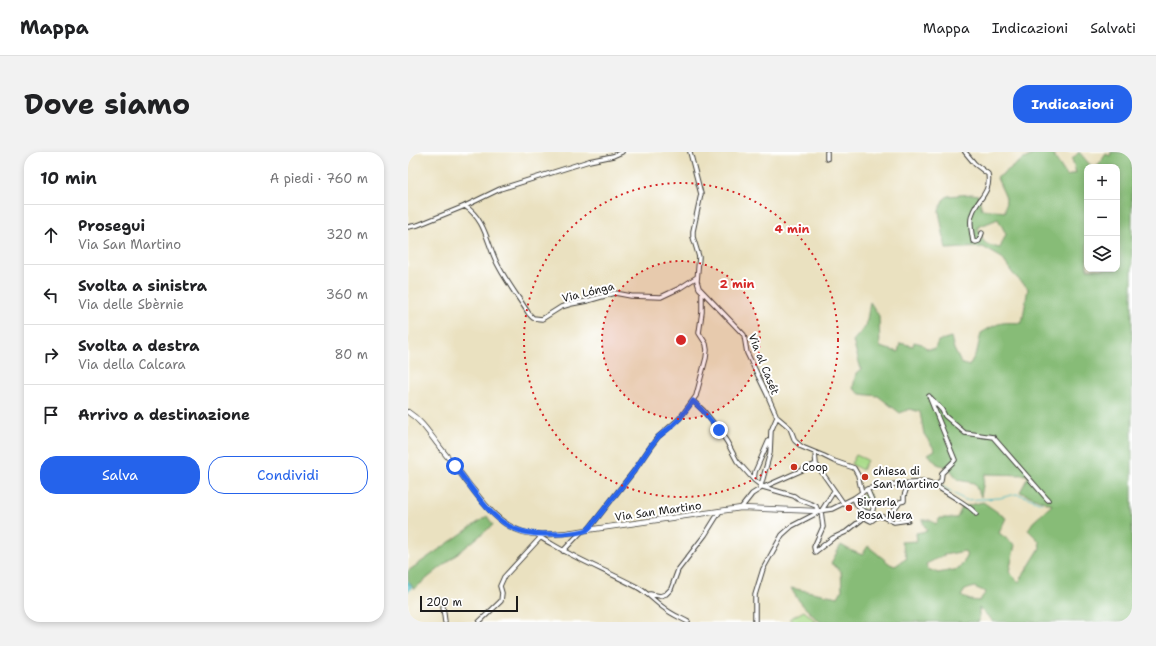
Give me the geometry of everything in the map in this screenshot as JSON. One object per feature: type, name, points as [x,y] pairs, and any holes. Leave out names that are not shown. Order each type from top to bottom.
[{"type":"street","points":[[408,227],[418,225],[465,206],[500,189],[589,161],[613,156],[622,152]]},
{"type":"street","points":[[587,530],[634,471],[658,437],[676,422],[696,396],[707,350],[706,344],[699,333],[702,312],[702,292],[698,284],[697,277],[699,257],[692,231],[701,194],[690,152]]},
{"type":"street","points":[[826,152],[827,159]]},
{"type":"street","points":[[965,152],[975,164],[988,174],[990,180],[989,187],[976,206],[971,219],[973,241],[979,242],[982,233]]},
{"type":"street","name":"Via Lónga","points":[[465,206],[473,211],[481,222],[498,265],[509,285],[533,318],[542,319],[561,307],[615,293],[631,296],[661,297],[680,288],[697,277]]},
{"type":"street","name":"Via al Casét","points":[[702,292],[744,335],[748,353],[777,417],[790,428],[795,441],[802,447],[815,453],[854,468],[858,475],[862,493]]},
{"type":"street","points":[[934,485],[941,480],[942,473],[946,468],[956,460],[929,396],[942,410],[945,416],[964,433],[993,436],[1048,500]]},
{"type":"street","points":[[693,401],[719,430],[737,461],[754,480],[762,486],[794,496],[816,506],[820,511],[823,527],[814,547],[815,552],[833,538],[846,532],[865,517]]},
{"type":"street","name":"Via San Martino","points":[[408,412],[415,417],[429,432],[487,508],[499,519],[514,528],[539,536],[581,532],[741,508],[820,511],[832,509],[844,504],[867,489]]},
{"type":"street","points":[[762,486],[770,453],[772,426],[777,417]]},
{"type":"street","points":[[754,480],[755,472],[770,437]]},
{"type":"street","points":[[815,453],[816,464],[844,504]]},
{"type":"street","points":[[741,508],[752,494],[762,486],[816,464]]},
{"type":"street","points":[[861,510],[872,513],[874,505],[867,489],[886,485],[924,482],[934,485],[974,510],[976,514]]},
{"type":"street","points":[[888,519],[900,502],[904,501],[908,484]]},
{"type":"street","points":[[755,622],[755,595],[763,569],[782,535],[792,526],[820,511],[834,491]]},
{"type":"street","points":[[854,498],[865,517],[871,521],[878,516],[894,522],[908,520]]},
{"type":"street","points":[[649,594],[660,596],[666,594],[671,589],[678,570],[705,535],[720,511]]},
{"type":"street","points":[[563,551],[581,532]]},
{"type":"street","points":[[479,622],[501,601],[502,593],[500,586],[504,577],[539,536],[563,551],[604,570],[649,594],[674,616],[688,622]]},
{"type":"street","points":[[658,603],[660,596]]},
{"type":"street","points":[[444,607],[445,622]]},
{"type":"green space","points":[[1038,152],[1051,152],[1067,176],[1076,173],[1072,159],[1079,152],[1089,164],[1084,164],[1084,272],[1120,272],[1120,164],[1099,164],[1106,154],[1110,156],[1111,152],[1132,152],[1132,622],[992,622],[992,620],[979,608],[979,622],[820,622],[800,602],[791,588],[838,597],[842,590],[841,571],[831,563],[841,545],[862,555],[868,546],[890,564],[895,566],[907,558],[901,542],[917,541],[916,533],[927,531],[922,520],[930,520],[936,524],[940,518],[957,518],[962,507],[983,502],[1006,518],[999,533],[1015,545],[1009,572],[1019,582],[1040,548],[1039,541],[1028,530],[1033,522],[1052,505],[1020,492],[1029,475],[985,474],[981,497],[974,483],[958,480],[949,468],[937,464],[928,454],[935,450],[924,434],[920,412],[910,409],[900,413],[878,396],[860,394],[853,388],[856,373],[861,369],[853,341],[866,326],[870,302],[879,316],[880,347],[898,352],[900,343],[913,346],[914,342],[922,344],[927,349],[935,349],[938,341],[951,337],[954,349],[961,363],[969,366],[977,351],[981,333],[1000,324],[1022,323],[1028,288],[1013,274],[1002,258],[983,247],[946,249],[939,211],[943,200],[948,196],[972,194],[978,195],[982,209],[1005,212],[1006,198],[997,178],[1022,160]],"holes":[[[998,219],[1006,234],[1000,248],[990,246],[982,239],[978,227]],[[965,551],[967,557],[959,569],[938,573],[928,569],[926,564],[944,555]],[[974,587],[986,592],[979,601],[970,600],[961,596],[965,590]]]},
{"type":"green space","points":[[856,455],[867,460],[862,470],[851,464]]},
{"type":"green space","points":[[868,492],[873,504],[864,502],[862,510],[855,500]]},
{"type":"green space","points":[[487,516],[493,525],[414,589],[408,580],[408,571]]},
{"type":"green space","points":[[804,611],[817,622],[795,622],[789,619]]},
{"type":"waterway","points":[[940,485],[965,500],[1000,498],[1016,494],[1042,503]]},
{"type":"waterway","points":[[408,583],[410,587],[408,590]]},
{"type":"place","name":"Coop","points":[[794,467]]},
{"type":"place","name":"chiesa di San Martino","points":[[865,477]]},
{"type":"place","name":"Birreria Rosa Nera","points":[[849,508]]},
{"type":"route","points":[[455,466],[487,508],[499,519],[514,528],[534,534],[581,532],[587,530],[591,526],[634,471],[658,437],[680,418],[693,401],[719,430]]}]
